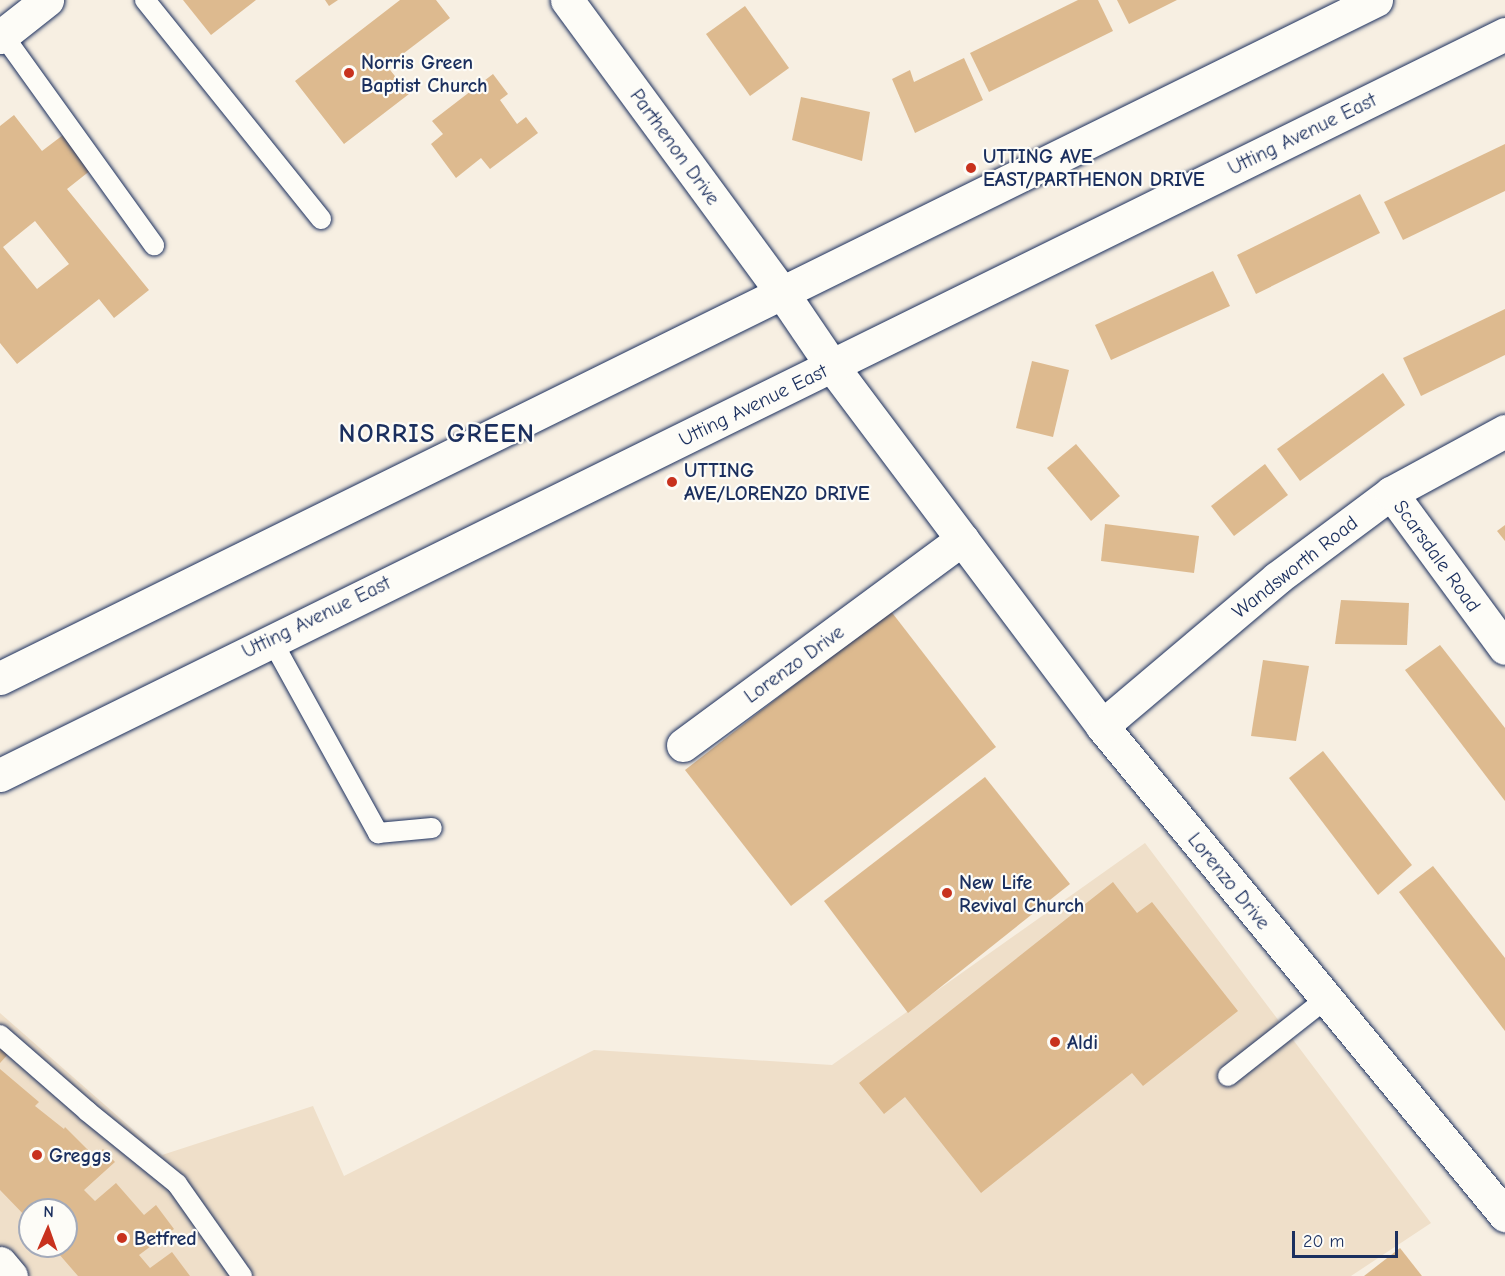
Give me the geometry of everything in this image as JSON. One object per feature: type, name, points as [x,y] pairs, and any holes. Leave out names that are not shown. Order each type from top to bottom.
[{"type":"street","points":[[1,36],[47,0]]},
{"type":"street","name":"Parthenon Drive","points":[[567,0],[783,294]]},
{"type":"street","points":[[0,678],[1377,0]]},
{"type":"street","name":"Utting Avenue East","points":[[0,775],[271,639],[832,366],[1505,34]]},
{"type":"street","name":"Lorenzo Drive","points":[[783,294],[832,366],[1102,726],[1505,1215]]},
{"type":"street","name":"Wandsworth Road","points":[[1102,726],[1277,578],[1391,493],[1505,431]]},
{"type":"street","name":"Scarsdale Road","points":[[1391,493],[1505,648]]},
{"type":"street","name":"Lorenzo Drive","points":[[683,745],[962,539]]},
{"type":"street","points":[[0,1263],[11,1276]]},
{"type":"lane","points":[[145,0],[321,219]]},
{"type":"lane","points":[[1,36],[154,245]]},
{"type":"lane","points":[[271,639],[378,833],[432,828]]},
{"type":"lane","points":[[1228,1076],[1326,999]]},
{"type":"lane","points":[[0,1035],[87,1111],[177,1184],[242,1276]]},
{"type":"shaded area","points":[[1145,843],[1431,1223],[1351,1276],[0,1276],[0,1013],[162,1155],[313,1106],[344,1176],[594,1050],[832,1065]]},
{"type":"building","points":[[183,0],[256,0],[211,35]]},
{"type":"building","points":[[325,0],[338,0],[329,6]]},
{"type":"building","name":"Norris Green Baptist Church","points":[[400,0],[436,0],[450,18],[387,66],[409,94],[344,144],[295,81]]},
{"type":"building","points":[[1078,0],[1098,0],[1113,31],[989,92],[970,53]]},
{"type":"building","points":[[1117,0],[1177,0],[1129,24]]},
{"type":"building","points":[[745,6],[789,68],[750,96],[706,34]]},
{"type":"building","points":[[964,58],[983,100],[915,133],[892,79],[910,70],[914,82]]},
{"type":"building","points":[[493,74],[508,94],[500,100],[517,124],[526,117],[538,133],[490,169],[481,158],[456,178],[431,144],[443,134],[432,121]]},
{"type":"building","points":[[801,97],[870,112],[862,161],[792,140]]},
{"type":"building","points":[[14,115],[42,151],[63,135],[91,170],[67,189],[149,290],[114,318],[99,299],[17,364],[0,343],[0,126]],"holes":[[[35,221],[69,264],[37,289],[3,247]]]},
{"type":"building","points":[[1505,144],[1505,191],[1403,240],[1384,202]]},
{"type":"building","points":[[1360,194],[1380,233],[1256,294],[1237,255]]},
{"type":"building","points":[[1213,271],[1230,306],[1111,360],[1095,325]]},
{"type":"building","points":[[1505,309],[1505,355],[1421,396],[1403,358]]},
{"type":"building","points":[[1032,361],[1069,370],[1053,437],[1016,428]]},
{"type":"building","points":[[1383,373],[1405,405],[1300,481],[1277,449]]},
{"type":"building","points":[[1076,444],[1120,496],[1091,521],[1047,468]]},
{"type":"building","points":[[1265,464],[1288,495],[1234,536],[1211,506]]},
{"type":"building","points":[[1105,524],[1199,536],[1194,573],[1101,561]]},
{"type":"building","points":[[1505,525],[1505,541],[1497,531]]},
{"type":"building","points":[[1341,600],[1409,603],[1407,645],[1335,644]]},
{"type":"building","points":[[890,610],[996,747],[791,906],[685,770]]},
{"type":"building","points":[[1440,645],[1505,728],[1505,801],[1405,670]]},
{"type":"building","points":[[1263,660],[1309,666],[1296,741],[1251,736]]},
{"type":"building","points":[[1323,751],[1412,865],[1378,895],[1289,778]]},
{"type":"building","name":"New Life Revival Church","points":[[985,777],[1070,884],[908,1013],[824,901]]},
{"type":"building","points":[[1433,866],[1505,958],[1505,1031],[1399,892]]},
{"type":"building","name":"Aldi","points":[[1113,882],[1137,913],[1152,902],[1238,1011],[1143,1086],[1132,1073],[981,1193],[905,1097],[884,1114],[859,1083]]},
{"type":"building","points":[[0,1043],[10,1052],[0,1063]]},
{"type":"building","points":[[0,1069],[39,1102],[35,1106],[64,1129],[65,1127],[91,1153],[86,1159],[90,1163],[103,1149],[115,1162],[84,1190],[95,1201],[116,1183],[144,1215],[156,1205],[174,1229],[139,1255],[150,1268],[172,1252],[190,1276],[78,1276],[62,1258],[78,1258],[78,1198],[18,1198],[18,1209],[0,1190]]},
{"type":"building","points":[[1400,1248],[1422,1276],[1364,1276]]},
{"type":"place","name":"Norris Green Baptist Church","points":[[349,73]]},
{"type":"place","name":"UTTING AVE EAST/PARTHENON DRIVE","points":[[971,168]]},
{"type":"place","name":"UTTING AVE/LORENZO DRIVE","points":[[672,482]]},
{"type":"place","name":"New Life Revival Church","points":[[947,893]]},
{"type":"place","name":"Aldi","points":[[1055,1042]]},
{"type":"place","name":"Greggs","points":[[37,1155]]},
{"type":"place","name":"Betfred","points":[[122,1238]]},
{"type":"district","name":"NORRIS GREEN","points":[[437,435]]}]
